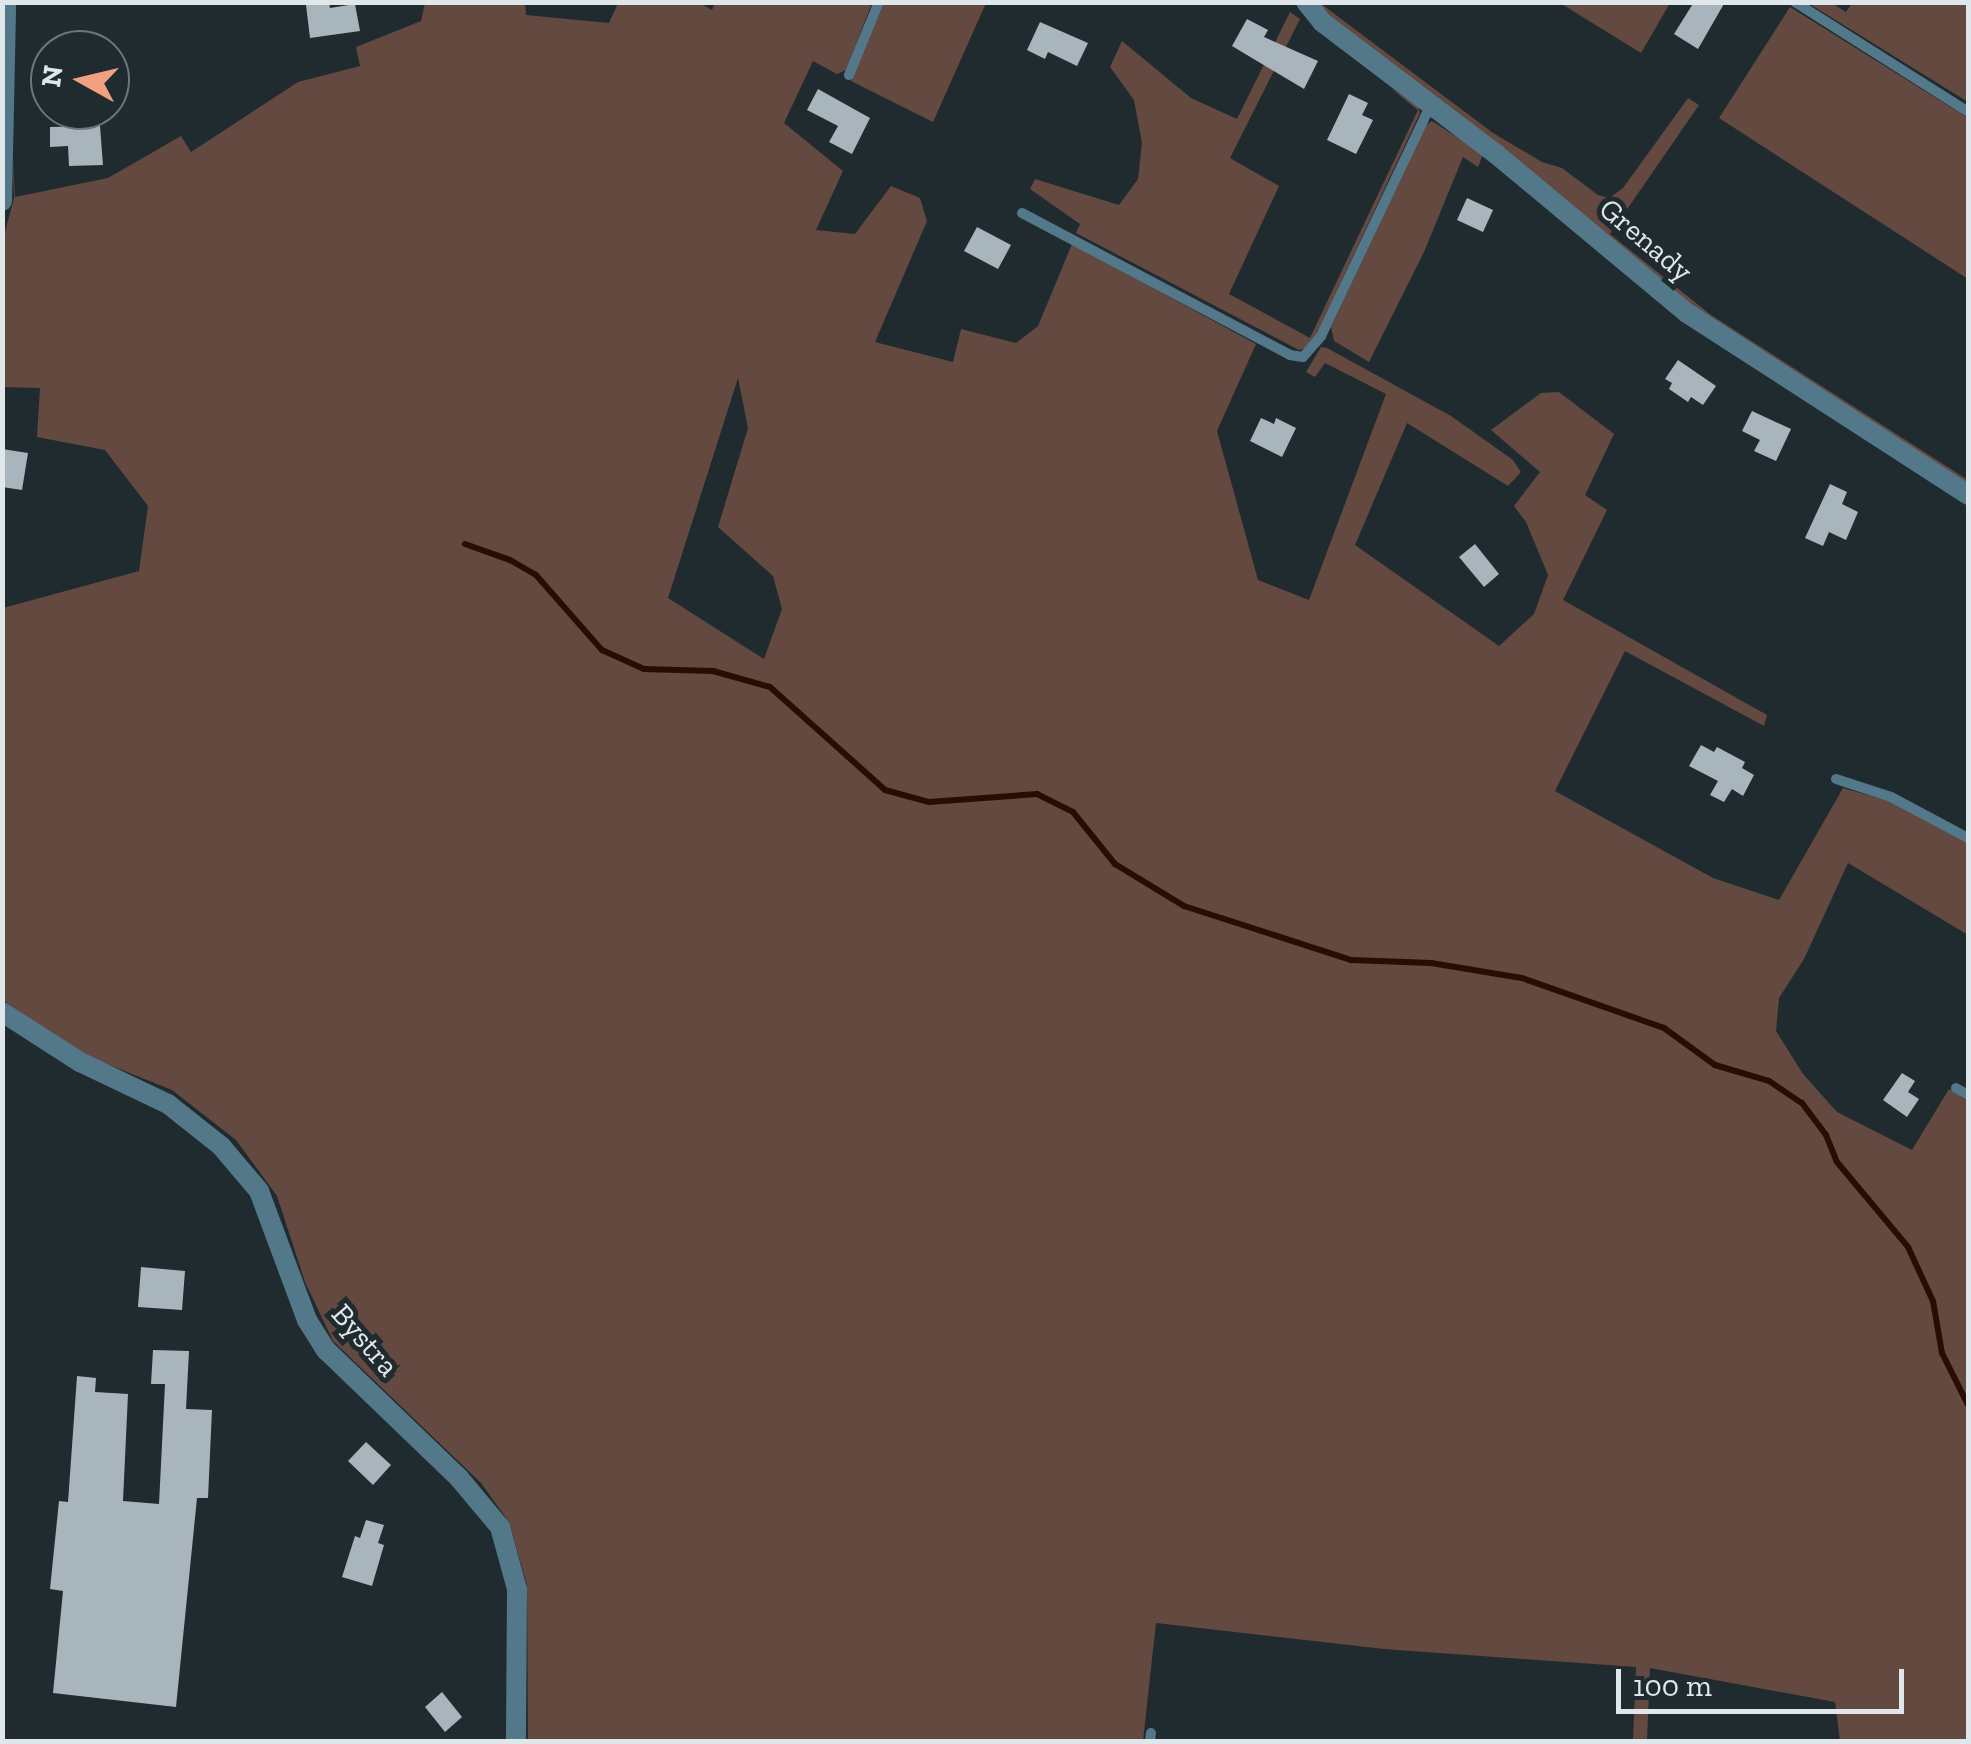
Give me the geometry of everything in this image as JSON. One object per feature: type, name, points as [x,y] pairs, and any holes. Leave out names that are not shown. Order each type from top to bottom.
[{"type":"street","points":[[2,201],[6,2]]},
{"type":"street","name":"Grenady","points":[[1306,2],[1322,22],[1496,154],[1687,313],[1968,496]]},
{"type":"street","name":"Bystra","points":[[2,1012],[80,1062],[168,1104],[231,1156],[259,1192],[307,1320],[326,1350],[460,1478],[500,1527],[517,1589],[516,1742]]},
{"type":"lane","points":[[850,75],[880,2]]},
{"type":"lane","points":[[1795,2],[1968,112]]},
{"type":"lane","points":[[1022,213],[1290,355],[1303,357],[1321,336],[1430,106]]},
{"type":"lane","points":[[1836,779],[1891,797],[1968,838]]},
{"type":"lane","points":[[1956,1088],[1968,1096]]},
{"type":"shaded area","points":[[715,2],[872,3],[846,70],[837,74],[813,61],[784,123],[843,171],[816,230],[855,234],[891,186],[920,198],[927,221],[875,342],[953,362],[961,329],[1016,343],[1038,326],[1072,244],[1256,344],[1217,431],[1258,580],[1309,600],[1386,394],[1325,363],[1315,377],[1306,372],[1321,347],[1327,348],[1451,416],[1513,460],[1521,472],[1508,486],[1407,423],[1355,545],[1499,646],[1534,614],[1548,575],[1526,522],[1514,506],[1540,472],[1491,430],[1541,393],[1559,392],[1614,434],[1585,495],[1607,510],[1563,600],[1767,715],[1764,726],[1625,651],[1555,791],[1713,878],[1779,900],[1843,788],[1889,801],[1968,843],[1968,935],[1848,863],[1804,959],[1779,998],[1776,1031],[1803,1074],[1837,1112],[1912,1150],[1949,1089],[1968,1101],[1968,1741],[1840,1741],[1835,1702],[1650,1668],[1647,1741],[1633,1741],[1636,1667],[1384,1649],[1156,1623],[1143,1741],[528,1741],[527,1585],[509,1522],[481,1483],[333,1341],[305,1282],[277,1196],[236,1140],[172,1090],[77,1052],[3,1000],[3,608],[139,571],[148,506],[105,450],[37,437],[40,388],[3,387],[2,243],[14,198],[12,142],[15,197],[108,178],[181,136],[191,152],[298,82],[360,66],[356,47],[421,21],[425,3],[525,3],[526,15],[609,23],[618,3],[700,3],[712,10]],"holes":[[[738,378],[748,428],[718,527],[773,576],[782,609],[764,659],[668,598]]]},
{"type":"shaded area","points":[[884,3],[986,3],[933,122],[851,81]]},
{"type":"shaded area","points":[[1320,3],[1493,133],[1542,162],[1562,168],[1598,195],[1609,198],[1623,188],[1688,98],[1699,105],[1610,234],[1711,315],[1968,480],[1968,487],[1679,297],[1322,13]]},
{"type":"shaded area","points":[[1560,3],[1670,3],[1641,53]]},
{"type":"shaded area","points":[[1808,3],[1832,3],[1846,12],[1852,3],[1968,3],[1968,102]]},
{"type":"shaded area","points":[[1790,7],[1968,118],[1968,279],[1719,118]]},
{"type":"shaded area","points":[[1290,12],[1300,19],[1230,158],[1279,186],[1229,294],[1310,338],[1418,110],[1389,87],[1418,106],[1420,113],[1317,333],[1307,348],[1299,350],[1076,233],[1080,224],[1030,189],[1035,179],[1119,205],[1138,179],[1142,143],[1134,100],[1110,67],[1122,41],[1191,98],[1237,119]]},
{"type":"shaded area","points":[[1432,121],[1483,154],[1478,167],[1463,157],[1424,252],[1369,362],[1334,341],[1331,327],[1426,125]]},
{"type":"building","points":[[329,2],[330,8],[355,4],[360,31],[310,38],[306,5]]},
{"type":"building","points":[[1694,2],[1725,2],[1698,49],[1674,34]]},
{"type":"building","points":[[1247,19],[1268,30],[1264,37],[1318,61],[1304,89],[1232,46]]},
{"type":"building","points":[[1040,22],[1088,43],[1077,66],[1048,52],[1045,59],[1027,50]]},
{"type":"building","points":[[818,89],[870,118],[852,154],[829,142],[838,126],[807,110]]},
{"type":"building","points":[[1349,94],[1368,103],[1362,115],[1373,120],[1356,154],[1327,140]]},
{"type":"building","points":[[50,130],[100,130],[103,165],[69,166],[68,146],[50,147]]},
{"type":"building","points":[[1467,198],[1493,210],[1483,232],[1457,220]]},
{"type":"building","points":[[977,227],[1011,245],[998,269],[964,251]]},
{"type":"building","points":[[1678,360],[1716,386],[1703,405],[1691,397],[1688,402],[1669,389],[1672,383],[1665,379]]},
{"type":"building","points":[[1752,411],[1791,429],[1776,461],[1754,451],[1760,440],[1742,431]]},
{"type":"building","points":[[1261,418],[1274,424],[1276,418],[1296,428],[1282,457],[1250,441]]},
{"type":"building","points":[[2,449],[28,453],[22,490],[2,487]]},
{"type":"building","points":[[1830,484],[1847,492],[1842,504],[1858,512],[1846,540],[1829,532],[1823,546],[1805,538]]},
{"type":"building","points":[[1475,544],[1499,574],[1484,587],[1459,557]]},
{"type":"building","points":[[1701,745],[1714,752],[1717,747],[1745,762],[1742,768],[1754,775],[1743,796],[1732,789],[1724,802],[1710,795],[1718,781],[1689,766]]},
{"type":"building","points":[[1902,1073],[1915,1081],[1908,1092],[1919,1099],[1907,1117],[1883,1100]]},
{"type":"building","points":[[141,1267],[185,1271],[182,1310],[138,1307]]},
{"type":"building","points":[[153,1350],[189,1351],[186,1409],[212,1410],[208,1498],[197,1498],[176,1707],[53,1693],[63,1591],[50,1589],[59,1501],[68,1502],[77,1376],[96,1378],[95,1392],[128,1394],[123,1501],[159,1504],[165,1384],[151,1384]]},
{"type":"building","points":[[366,1442],[391,1465],[373,1485],[348,1461]]},
{"type":"building","points":[[366,1520],[384,1525],[378,1543],[384,1545],[372,1586],[342,1577],[355,1536],[360,1538]]},
{"type":"building","points":[[442,1692],[462,1717],[445,1732],[425,1707]]},
{"type":"waterway","points":[[465,544],[510,560],[536,575],[602,650],[644,669],[713,671],[770,687],[885,790],[929,802],[1037,794],[1073,812],[1115,864],[1184,906],[1351,960],[1431,963],[1522,978],[1664,1028],[1715,1065],[1769,1081],[1802,1103],[1826,1135],[1837,1162],[1908,1247],[1933,1301],[1942,1353],[1968,1405]]}]
